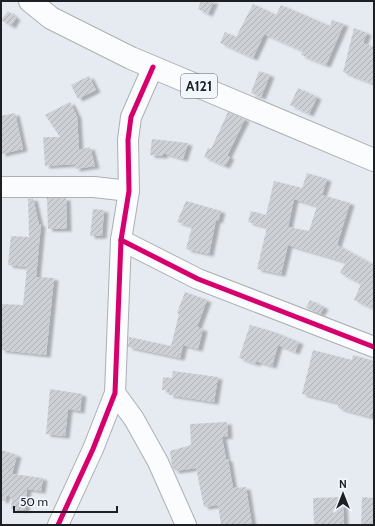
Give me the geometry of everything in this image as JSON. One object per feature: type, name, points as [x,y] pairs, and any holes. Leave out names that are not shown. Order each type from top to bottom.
[{"type":"main road","name":"A121","points":[[30,1],[51,18],[131,58],[374,160]]},
{"type":"street","points":[[58,525],[93,449],[115,393],[121,240],[129,191],[128,140],[131,118],[153,67]]},
{"type":"street","points":[[1,187],[94,187],[129,191]]},
{"type":"street","points":[[121,240],[198,279],[374,347]]},
{"type":"street","points":[[115,393],[134,419],[158,462],[186,525]]},
{"type":"building","points":[[201,1],[214,1],[208,14],[198,9]]},
{"type":"building","points":[[253,4],[276,15],[281,5],[330,26],[332,20],[344,24],[326,65],[301,55],[303,51],[264,34],[253,58],[220,43],[225,32],[236,37]]},
{"type":"building","points":[[8,11],[16,18],[11,26],[1,20]]},
{"type":"building","points":[[354,28],[367,33],[363,43],[374,47],[374,84],[343,72]]},
{"type":"building","points":[[259,71],[270,75],[261,97],[251,93]]},
{"type":"building","points":[[89,76],[96,90],[78,99],[71,85]]},
{"type":"building","points":[[298,88],[317,97],[309,114],[290,105]]},
{"type":"building","points":[[70,102],[77,116],[79,150],[90,147],[95,166],[75,169],[75,164],[45,166],[43,137],[60,137],[45,115]]},
{"type":"building","points":[[228,112],[245,119],[227,156],[230,157],[225,166],[204,157],[208,148],[211,149]]},
{"type":"building","points":[[15,113],[23,149],[1,154],[1,116]]},
{"type":"building","points":[[152,139],[188,143],[183,159],[163,153],[163,156],[150,155]]},
{"type":"building","points":[[307,173],[327,179],[322,195],[350,203],[337,245],[374,265],[372,268],[374,269],[374,309],[354,300],[361,284],[340,273],[346,262],[288,245],[281,274],[257,269],[267,227],[248,222],[251,211],[266,215],[274,181],[302,188]],"holes":[[[294,199],[317,206],[309,231],[288,227]]]},
{"type":"building","points":[[33,198],[39,224],[41,224],[36,277],[54,278],[46,355],[1,350],[1,304],[23,305],[27,267],[8,265],[11,236],[29,237],[28,199]]},
{"type":"building","points":[[47,198],[66,198],[67,229],[48,229]]},
{"type":"building","points":[[186,201],[221,211],[218,221],[216,220],[209,254],[186,249],[192,226],[177,222]]},
{"type":"building","points":[[93,209],[104,210],[102,236],[90,236]]},
{"type":"building","points":[[185,292],[207,300],[197,327],[203,329],[198,349],[183,345],[180,358],[128,347],[129,337],[171,346],[179,314],[177,313]]},
{"type":"building","points":[[310,300],[324,307],[320,314],[306,308]]},
{"type":"building","points":[[250,325],[274,332],[299,342],[295,352],[278,345],[272,366],[256,361],[256,364],[239,358]]},
{"type":"building","points":[[313,350],[352,360],[353,355],[374,361],[374,406],[371,417],[338,408],[339,403],[302,394]]},
{"type":"building","points":[[173,371],[218,377],[214,402],[169,395],[170,390],[162,390],[163,377],[172,378]]},
{"type":"building","points":[[50,389],[82,394],[80,411],[68,409],[65,436],[46,434]]},
{"type":"building","points":[[227,422],[228,436],[222,437],[226,459],[228,459],[233,488],[246,487],[252,525],[221,525],[218,505],[204,507],[196,468],[175,471],[172,466],[170,451],[191,445],[190,424]]},
{"type":"building","points":[[1,450],[17,455],[12,474],[43,478],[41,491],[27,489],[25,510],[11,509],[12,497],[6,495],[4,501],[1,500]]},
{"type":"building","points":[[343,497],[344,524],[314,525],[313,498]]},
{"type":"building","points":[[362,497],[374,498],[374,525],[361,525]]},
{"type":"cycle path","points":[[58,525],[93,449],[115,393],[121,240],[129,191],[128,140],[131,117],[153,67]]},
{"type":"cycle path","points":[[121,240],[198,279],[374,347]]}]
